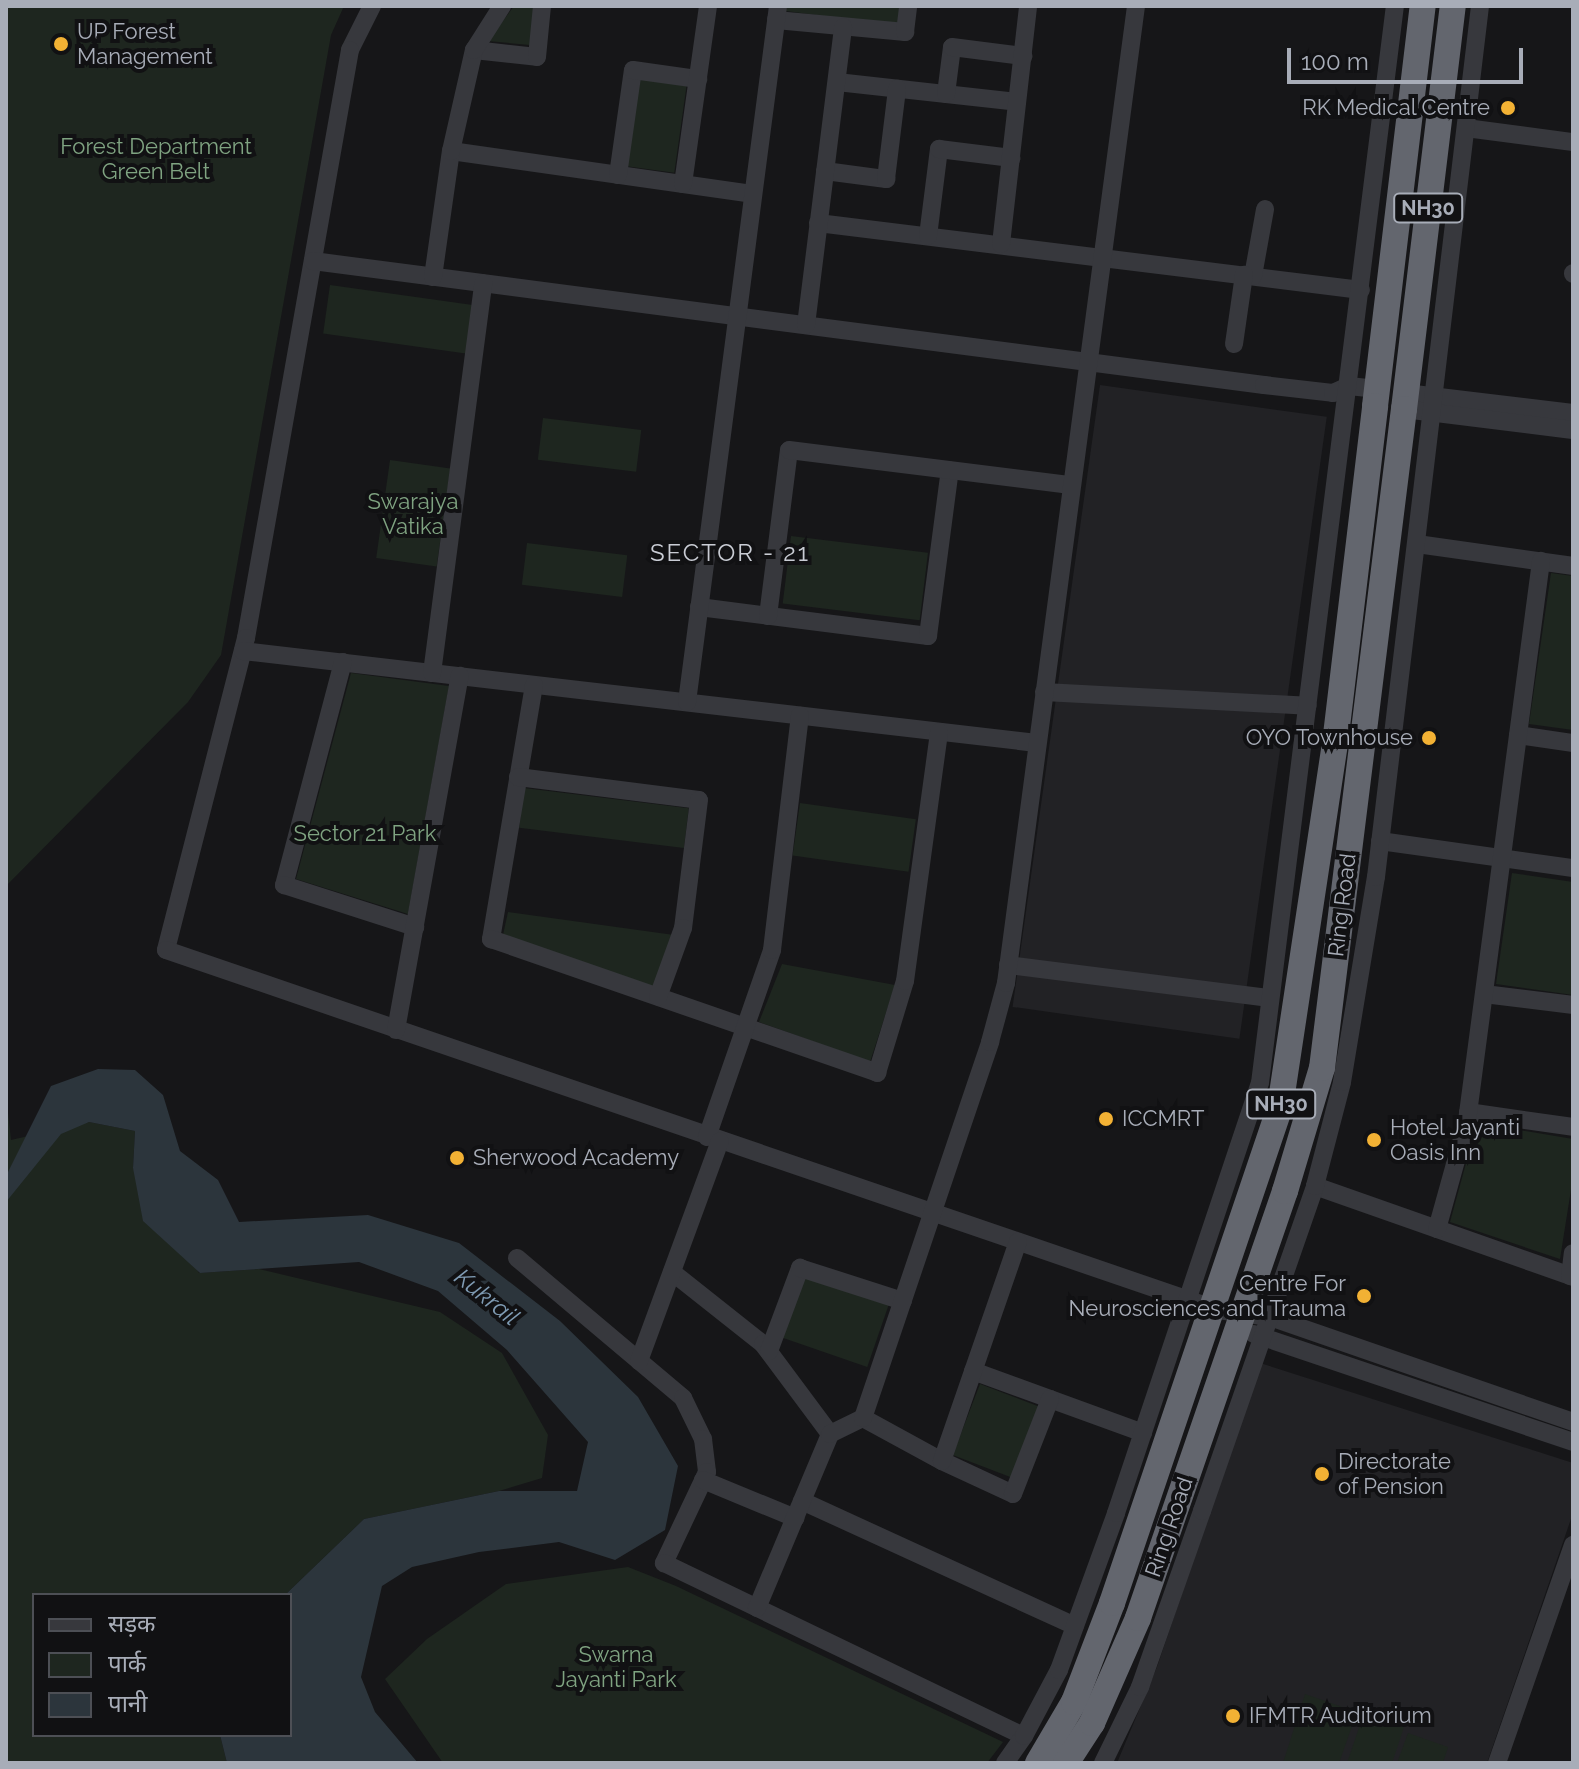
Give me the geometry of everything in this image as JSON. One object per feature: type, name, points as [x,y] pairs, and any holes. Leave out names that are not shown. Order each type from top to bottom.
[{"type":"highway","name":"Ring Road","points":[[1038,1763],[1074,1702],[1112,1603],[1280,1107],[1336,735],[1423,6]]},
{"type":"highway","name":"Ring Road","points":[[1066,1763],[1092,1723],[1138,1618],[1285,1191],[1322,1068],[1453,6]]},
{"type":"street","points":[[372,6],[350,50],[243,651],[166,950],[1189,1299],[1218,1310],[1262,1339],[1573,1442]]},
{"type":"street","points":[[433,277],[451,151],[474,50],[502,6]]},
{"type":"street","points":[[474,50],[537,57],[542,6]]},
{"type":"street","points":[[683,184],[708,6]]},
{"type":"street","points":[[687,702],[735,316],[777,13],[843,27],[905,32],[908,6]]},
{"type":"street","points":[[1001,244],[1028,6]]},
{"type":"street","points":[[757,1608],[830,1434],[863,1418],[990,1042],[1008,965],[1136,6]]},
{"type":"street","points":[[1005,1763],[1024,1736],[1059,1670],[1189,1299],[1260,1083],[1308,706],[1343,394],[1361,290],[1395,6]]},
{"type":"street","name":"Ring Road","points":[[1103,1763],[1140,1687],[1270,1317],[1315,1186],[1342,1082],[1380,841],[1480,6]]},
{"type":"street","points":[[806,325],[843,27]]},
{"type":"street","points":[[946,94],[952,47],[1023,56]]},
{"type":"street","points":[[618,175],[633,70],[698,79]]},
{"type":"street","points":[[837,82],[1017,102]]},
{"type":"street","points":[[825,171],[886,179],[897,89]]},
{"type":"street","points":[[1466,128],[1573,142]]},
{"type":"street","points":[[928,236],[939,149],[1011,158]]},
{"type":"street","points":[[451,151],[752,194]]},
{"type":"street","points":[[1234,344],[1265,209]]},
{"type":"street","points":[[818,223],[1361,290]]},
{"type":"street","points":[[313,261],[1376,398]]},
{"type":"street","points":[[432,673],[483,283]]},
{"type":"street","points":[[1405,401],[1573,413]]},
{"type":"street","points":[[1434,404],[1573,430]]},
{"type":"street","points":[[768,616],[789,450],[1071,485]]},
{"type":"street","points":[[699,607],[928,636],[950,470]]},
{"type":"street","points":[[1417,544],[1573,566]]},
{"type":"street","points":[[1437,1229],[1468,1112],[1541,561]]},
{"type":"street","points":[[243,651],[1037,743]]},
{"type":"street","points":[[343,662],[284,885],[415,927]]},
{"type":"street","points":[[396,1030],[460,676]]},
{"type":"street","points":[[534,685],[491,939],[877,1073],[905,981],[939,732]]},
{"type":"street","points":[[1044,692],[1308,706]]},
{"type":"street","points":[[639,1361],[672,1272],[745,1027],[772,950],[800,716]]},
{"type":"street","points":[[1518,735],[1573,743]]},
{"type":"street","points":[[518,777],[699,800],[683,928],[658,997]]},
{"type":"street","points":[[1380,841],[1573,868]]},
{"type":"street","points":[[1008,965],[1270,998]]},
{"type":"street","points":[[1484,994],[1573,1005]]},
{"type":"street","points":[[1468,1112],[1573,1127]]},
{"type":"street","points":[[1315,1186],[1572,1276],[1573,1253]]},
{"type":"street","points":[[942,1461],[1018,1242]]},
{"type":"street","points":[[517,1258],[683,1398],[703,1439],[707,1472],[664,1563],[1024,1736]]},
{"type":"street","points":[[769,1351],[800,1268],[903,1301]]},
{"type":"street","points":[[672,1272],[769,1351],[830,1434]]},
{"type":"street","points":[[1218,1310],[1270,1317],[1573,1422]]},
{"type":"street","points":[[973,1371],[1143,1433]]},
{"type":"street","points":[[863,1418],[942,1461],[1013,1494],[1050,1399]]},
{"type":"street","points":[[703,1480],[798,1509],[1075,1626]]},
{"type":"street","points":[[1497,1763],[1573,1545]]},
{"type":"shaded area","points":[[1100,385],[1327,417],[1239,1039],[1013,1007]]},
{"type":"shaded area","points":[[1260,1363],[1573,1463],[1573,1513],[1487,1763],[1117,1763],[1157,1667]]},
{"type":"green space","name":"Forest Department Green Belt","points":[[6,6],[344,6],[331,35],[221,655],[188,702],[6,886]]},
{"type":"green space","points":[[514,6],[534,6],[530,45],[488,41]]},
{"type":"green space","points":[[786,6],[901,6],[899,26],[786,11]]},
{"type":"green space","points":[[639,79],[687,86],[674,173],[627,166]]},
{"type":"green space","points":[[330,285],[473,305],[466,354],[323,334]]},
{"type":"green space","points":[[543,418],[641,430],[636,472],[538,460]]},
{"type":"green space","name":"Swarajya Vatika","points":[[390,460],[450,468],[437,567],[376,558]]},
{"type":"green space","points":[[791,536],[928,553],[920,620],[783,603]]},
{"type":"green space","points":[[527,543],[627,555],[622,597],[522,585]]},
{"type":"green space","points":[[1551,573],[1573,576],[1573,730],[1529,724]]},
{"type":"green space","name":"Sector 21 Park","points":[[351,673],[449,686],[408,914],[296,879]]},
{"type":"green space","points":[[524,788],[689,808],[684,848],[519,828]]},
{"type":"green space","points":[[800,803],[916,819],[908,872],[793,855]]},
{"type":"green space","points":[[1512,873],[1573,882],[1573,995],[1496,984]]},
{"type":"green space","points":[[508,912],[674,935],[655,987],[503,935]]},
{"type":"green space","points":[[782,964],[895,985],[870,1062],[759,1022]]},
{"type":"green space","points":[[6,1094],[11,1140],[89,1122],[135,1131],[133,1168],[199,1273],[259,1269],[440,1312],[502,1353],[548,1435],[542,1478],[499,1491],[364,1519],[287,1593],[32,1593],[32,1737],[220,1737],[227,1763],[6,1763]]},
{"type":"green space","points":[[1477,1123],[1573,1139],[1573,1177],[1560,1259],[1450,1222]]},
{"type":"green space","points":[[803,1274],[889,1304],[867,1367],[781,1337]]},
{"type":"green space","points":[[980,1384],[1039,1407],[1012,1478],[953,1455]]},
{"type":"green space","name":"Swarna Jayanti Park","points":[[628,1567],[676,1586],[1003,1742],[987,1763],[443,1763],[385,1679],[427,1639],[506,1584]]},
{"type":"green space","points":[[1305,1694],[1357,1712],[1339,1763],[1283,1763]]},
{"type":"green space","points":[[1364,1713],[1404,1727],[1392,1763],[1347,1763]]},
{"type":"green space","points":[[1408,1733],[1448,1747],[1443,1763],[1397,1763]]},
{"type":"water","name":"Kukrail","points":[[98,1069],[135,1070],[163,1095],[180,1151],[218,1180],[239,1222],[368,1215],[459,1243],[560,1321],[638,1397],[678,1466],[665,1530],[615,1560],[559,1542],[479,1552],[412,1567],[382,1586],[361,1677],[375,1712],[418,1763],[227,1763],[220,1737],[292,1737],[292,1593],[287,1593],[364,1519],[499,1491],[577,1491],[588,1442],[507,1350],[438,1291],[359,1262],[200,1273],[143,1221],[133,1168],[135,1131],[89,1122],[61,1134],[6,1202],[6,1176],[51,1086]]},
{"type":"place","name":"UP Forest Management","points":[[61,44]]},
{"type":"place","name":"RK Medical Centre","points":[[1508,108]]},
{"type":"place","name":"OYO Townhouse","points":[[1429,738]]},
{"type":"place","name":"ICCMRT","points":[[1106,1119]]},
{"type":"place","name":"Hotel Jayanti Oasis Inn","points":[[1374,1140]]},
{"type":"place","name":"Sherwood Academy","points":[[457,1158]]},
{"type":"place","name":"Centre For Neurosciences and Trauma","points":[[1364,1296]]},
{"type":"place","name":"Directorate of Pension","points":[[1322,1474]]},
{"type":"place","name":"IFMTR Auditorium","points":[[1233,1716]]},
{"type":"district","name":"SECTOR - 21","points":[[730,553]]}]
